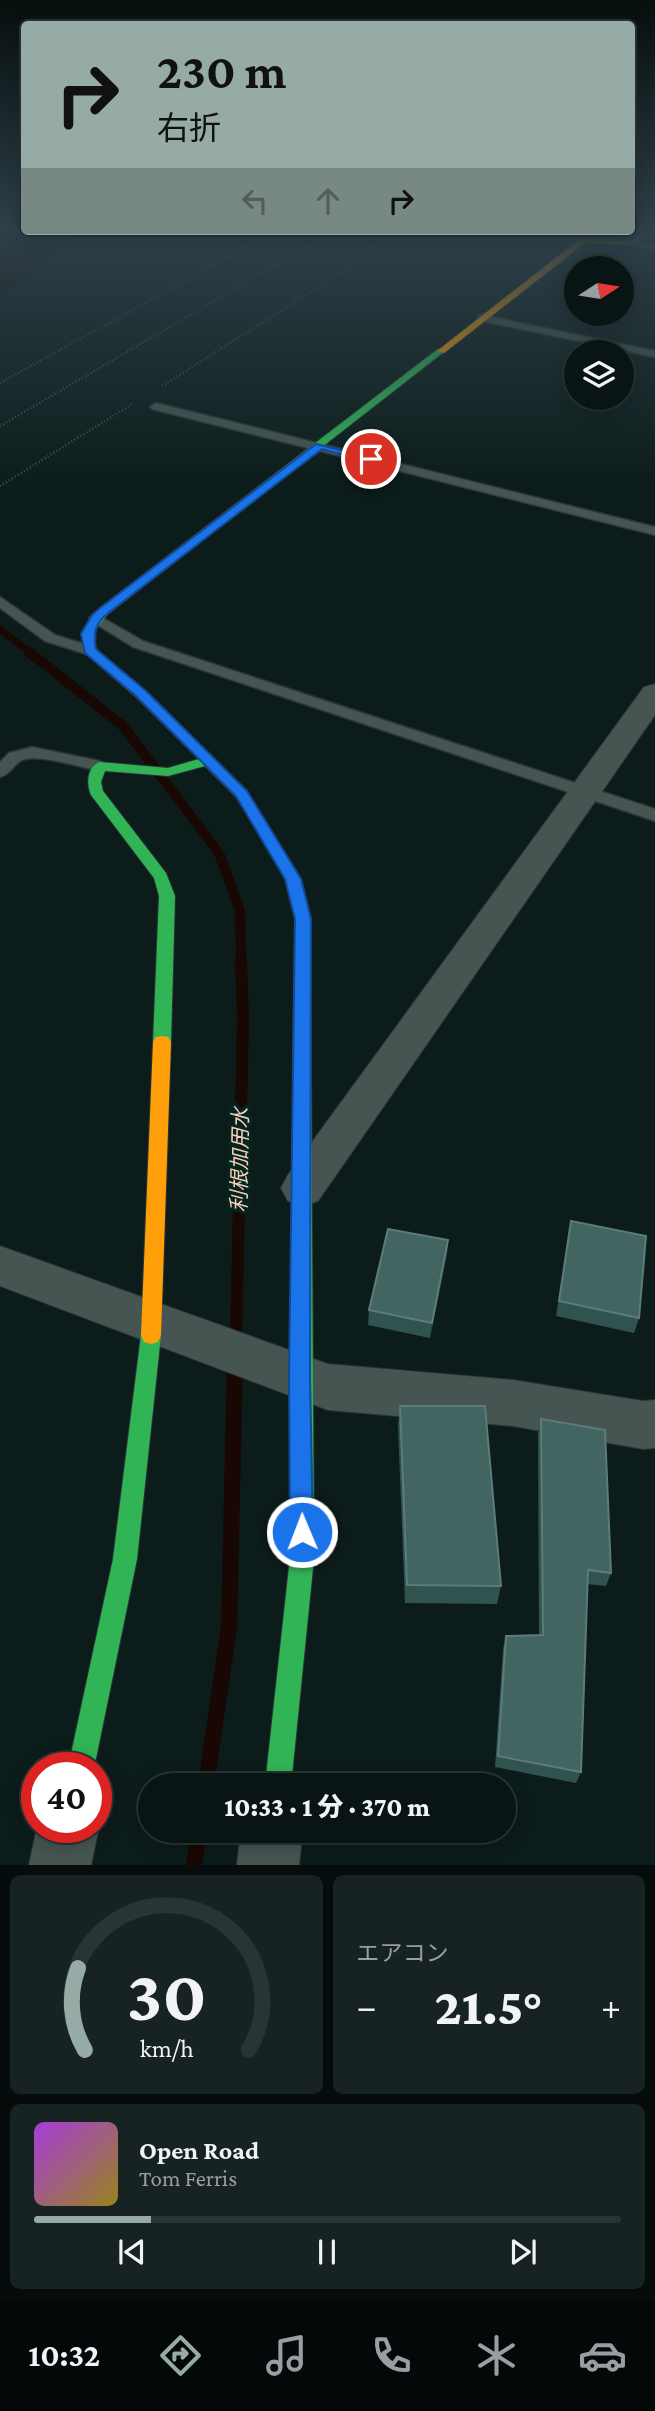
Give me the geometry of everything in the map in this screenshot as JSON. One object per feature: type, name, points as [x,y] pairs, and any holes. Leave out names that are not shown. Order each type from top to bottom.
[{"type":"street","points":[[279,1773],[302,1558],[300,1376],[303,919],[293,879],[242,794],[141,694],[89,650],[87,634],[96,618],[485,316]]},
{"type":"street","points":[[303,1188],[655,693]]},
{"type":"street","points":[[83,1752],[125,1559],[152,1322],[167,896],[161,877],[96,792],[94,782],[100,766],[168,772],[206,761]]},
{"type":"street","points":[[0,1266],[259,1364],[328,1387],[513,1403],[643,1425],[655,1423]]},
{"type":"street","points":[[60,1865],[65,1843]]},
{"type":"street","points":[[268,1865],[271,1843]]},
{"type":"lane","points":[[482,318],[655,354]]},
{"type":"lane","points":[[156,407],[655,531]]},
{"type":"lane","points":[[0,601],[50,638],[89,650]]},
{"type":"lane","points":[[96,618],[138,644],[655,815]]},
{"type":"lane","points":[[0,772],[15,757],[32,752],[100,766]]},
{"type":"path","points":[[0,383],[122,316]]},
{"type":"path","points":[[0,426],[188,316]]},
{"type":"path","points":[[160,387],[273,316]]},
{"type":"path","points":[[0,486],[137,401]]},
{"type":"building","points":[[571,1221],[646,1236],[639,1318],[559,1301]]},
{"type":"building","points":[[388,1229],[448,1240],[432,1323],[369,1310]]},
{"type":"building","points":[[400,1406],[485,1406],[501,1586],[407,1585]]},
{"type":"building","points":[[541,1419],[605,1430],[611,1573],[588,1570],[581,1772],[498,1756],[506,1636],[543,1635]]},
{"type":"waterway","name":"利根加用水","points":[[0,629],[32,654]]},
{"type":"waterway","name":"利根加用水","points":[[29,652],[123,726],[219,853],[240,911],[241,961]]},
{"type":"waterway","name":"利根加用水","points":[[236,1342],[243,1018],[241,959]]},
{"type":"waterway","name":"利根加用水","points":[[208,1773],[229,1627],[235,1362]]},
{"type":"waterway","name":"利根加用水","points":[[194,1865],[197,1843]]},
{"type":"traffic: fast","points":[[274,847],[242,794],[141,694],[89,650],[90,629],[104,611],[441,351]]},
{"type":"traffic: fast","points":[[162,1042],[167,896],[161,877],[96,792],[94,782],[100,766],[168,772],[206,761]]},
{"type":"traffic: fast","points":[[279,1773],[302,1558],[302,1056]]},
{"type":"traffic: fast","points":[[84,1752],[125,1559],[151,1335]]},
{"type":"traffic: slow","points":[[441,351],[486,316]]},
{"type":"traffic: slow","points":[[274,847],[293,879],[303,919],[302,1056]]},
{"type":"traffic: slow","points":[[151,1335],[162,1042]]},
{"type":"route","points":[[302,1532],[300,1376],[303,919],[293,879],[242,794],[141,694],[89,650],[87,634],[96,618],[104,611],[320,446],[371,459]]}]
